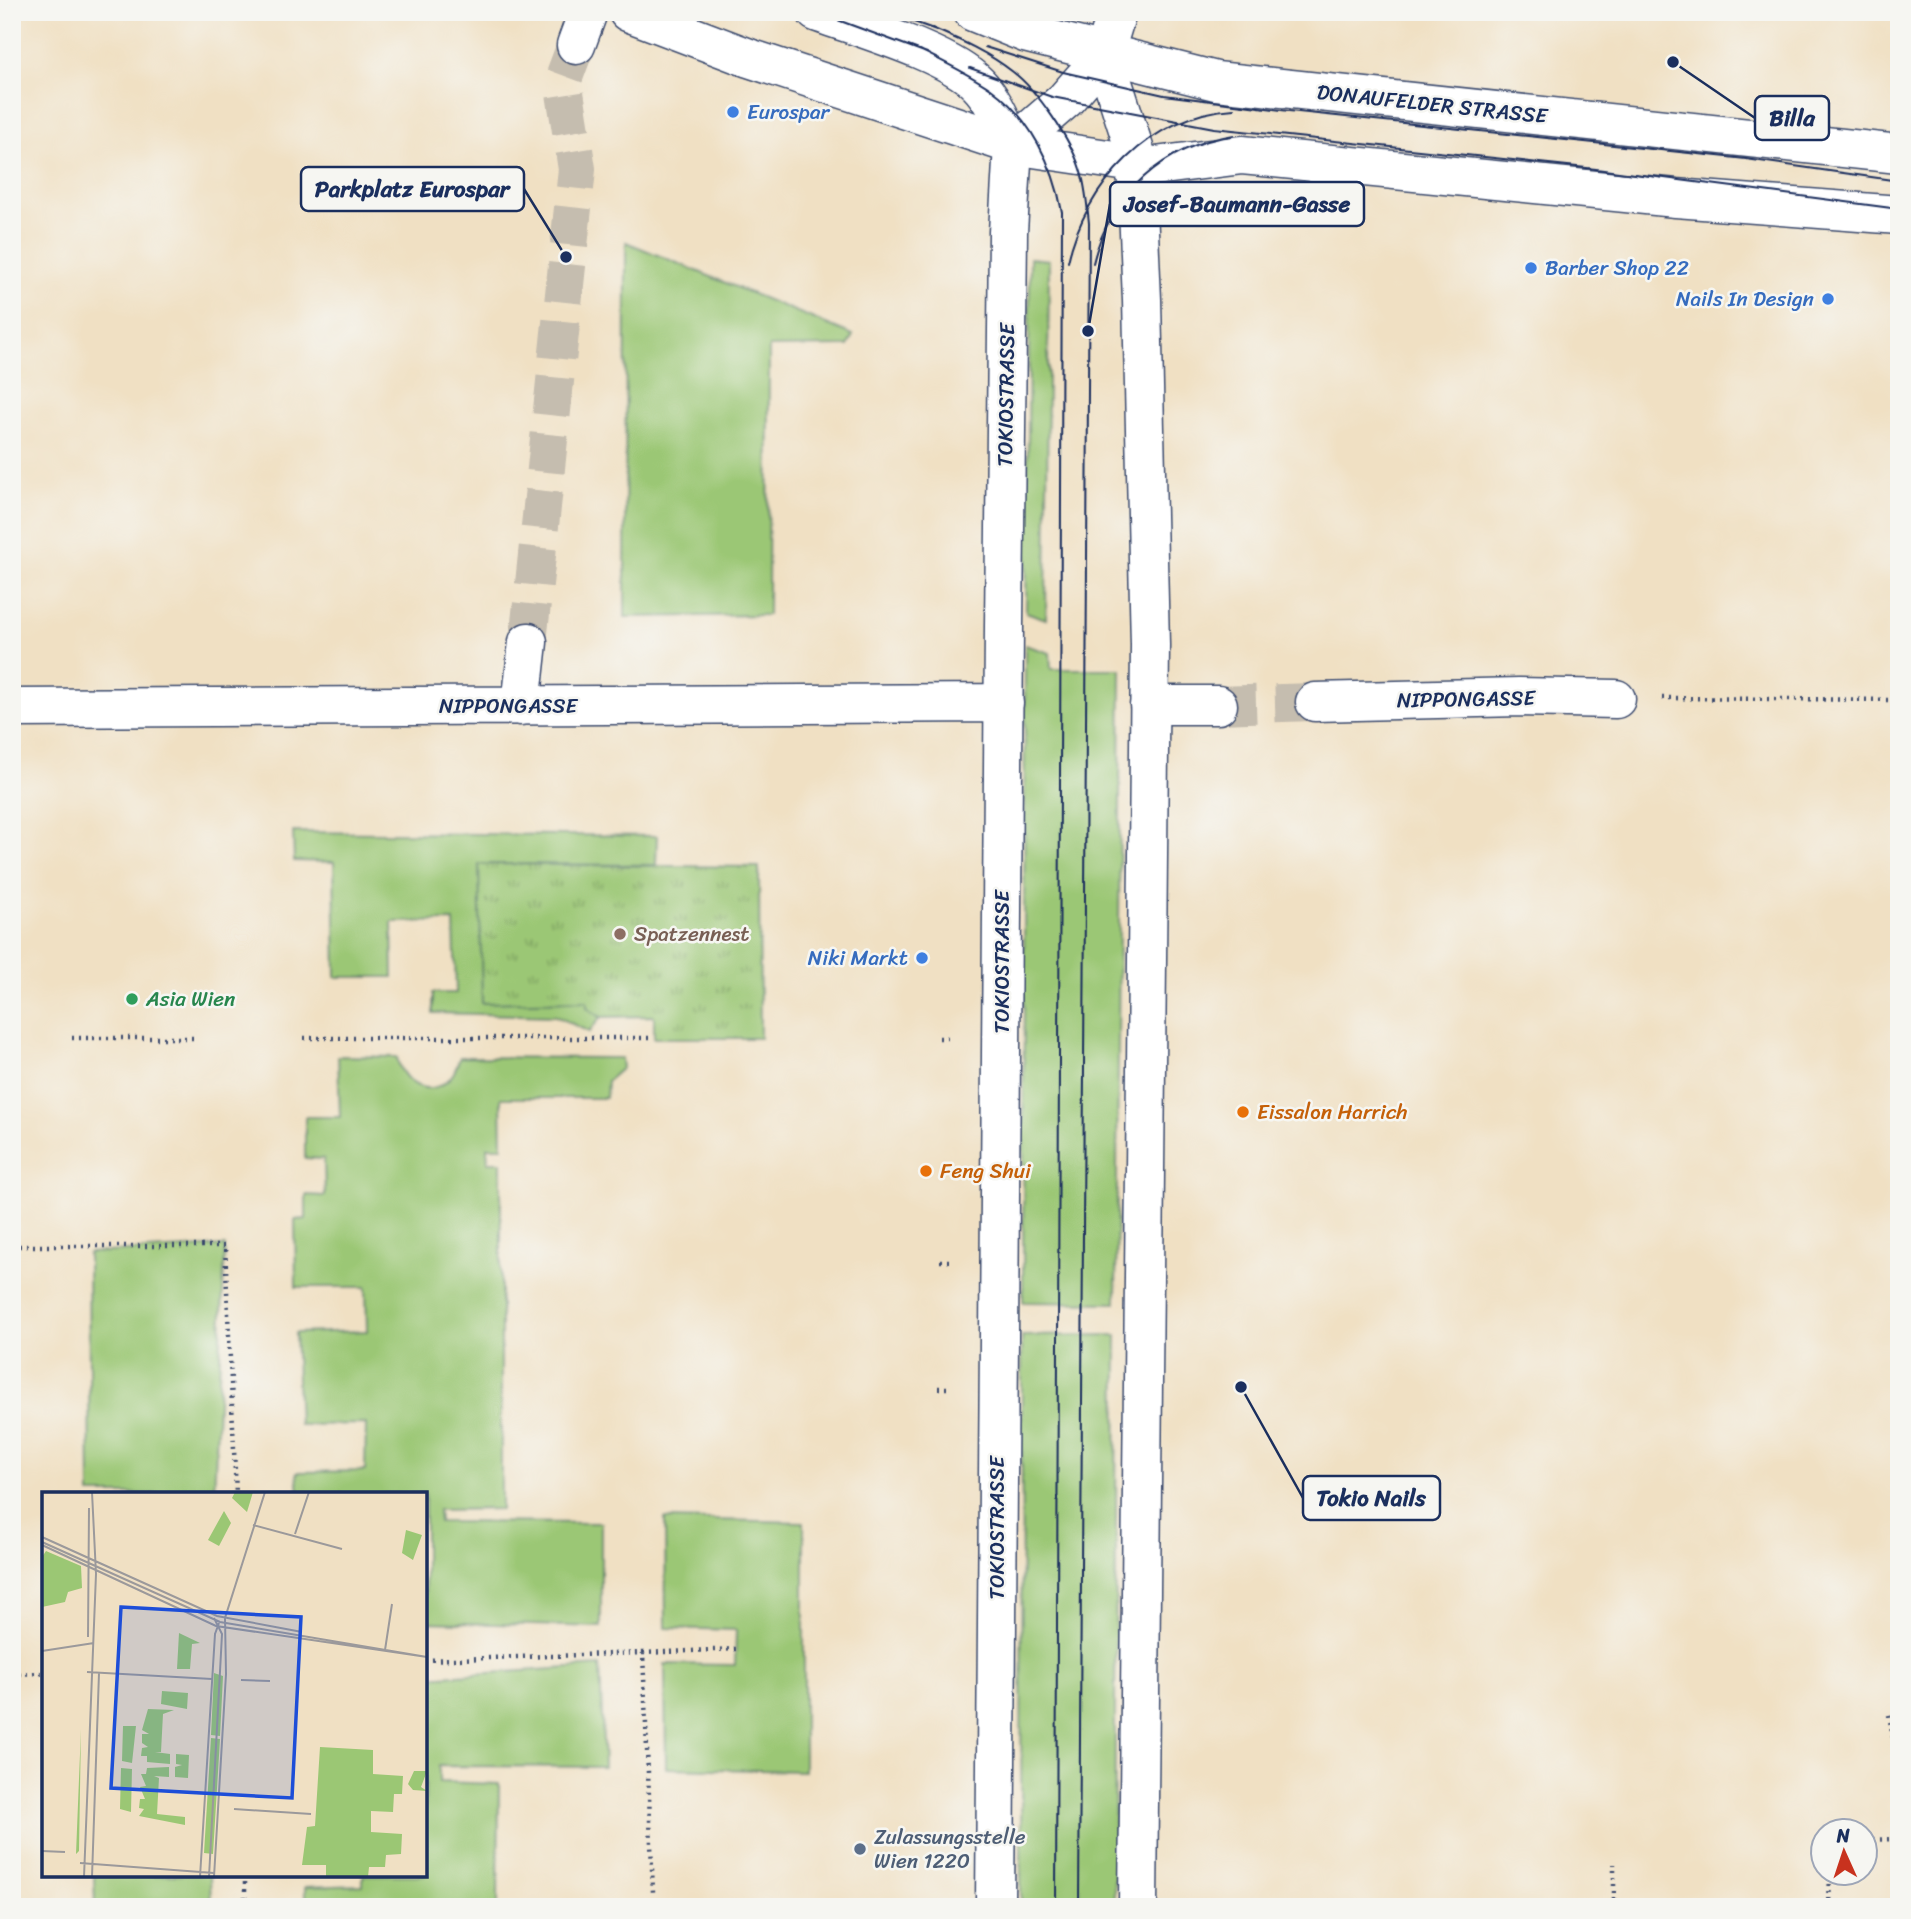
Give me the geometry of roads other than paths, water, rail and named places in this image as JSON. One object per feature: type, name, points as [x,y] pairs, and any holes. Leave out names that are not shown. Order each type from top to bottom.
[{"type":"street","points":[[628,12],[749,58],[1013,145],[1155,166],[1242,155],[1676,198],[1899,215]]},
{"type":"street","points":[[816,12],[920,50],[966,74],[985,93],[1013,145]]},
{"type":"street","name":"DONAUFELDER STRASSE","points":[[973,12],[1025,33],[1216,81],[1899,154]]},
{"type":"street","points":[[1013,145],[1065,100],[1104,55],[1117,12]]},
{"type":"street","points":[[1104,55],[1135,151],[1143,328],[1149,705],[1138,1907]]},
{"type":"street","name":"TOKIOSTRASSE","points":[[995,1907],[1008,232],[1013,145]]},
{"type":"street","points":[[521,706],[528,642]]},
{"type":"street","name":"NIPPONGASSE","points":[[1315,702],[1519,697],[1616,699]]},
{"type":"street","name":"NIPPONGASSE","points":[[12,708],[1004,703]]},
{"type":"street","points":[[1149,705],[1218,705]]},
{"type":"tunnel","points":[[528,642],[577,169],[563,80],[576,45]]},
{"type":"tunnel","points":[[1218,705],[1315,702]]},
{"type":"tram line","points":[[816,12],[927,53]]},
{"type":"tram line","points":[[886,12],[939,31]]},
{"type":"tram line","points":[[932,28],[974,47],[1004,65],[1022,80],[1042,103],[1076,157],[1084,182],[1089,223],[1079,1907]]},
{"type":"tram line","points":[[985,47],[1063,72],[1164,95],[1289,111],[1746,159],[1899,181]]},
{"type":"tram line","points":[[920,50],[956,68],[1005,100],[1038,144],[1053,177],[1062,212],[1056,1907]]},
{"type":"tram line","points":[[970,68],[1052,97],[1214,128],[1596,169],[1899,209]]},
{"type":"tram line","points":[[1068,262],[1089,206],[1126,158],[1149,139],[1175,124],[1204,114],[1234,109]]},
{"type":"tram line","points":[[1093,263],[1112,215],[1144,177],[1185,150],[1234,135]]},
{"type":"place","name":"Billa","points":[[1673,62]]},
{"type":"place","name":"Eurospar","points":[[733,112]]},
{"type":"place","name":"Parkplatz Eurospar","points":[[566,257]]},
{"type":"place","name":"Barber Shop 22","points":[[1531,268]]},
{"type":"place","name":"Nails In Design","points":[[1828,299]]},
{"type":"place","name":"Josef-Baumann-Gasse","points":[[1088,331]]},
{"type":"place","name":"Spatzennest","points":[[620,934]]},
{"type":"place","name":"Niki Markt","points":[[922,958]]},
{"type":"place","name":"Asia Wien","points":[[132,999]]},
{"type":"place","name":"Eissalon Harrich","points":[[1243,1112]]},
{"type":"place","name":"Feng Shui","points":[[926,1171]]},
{"type":"place","name":"Tokio Nails","points":[[1241,1387]]},
{"type":"place","name":"Zulassungsstelle Wien 1220","points":[[860,1849]]}]
